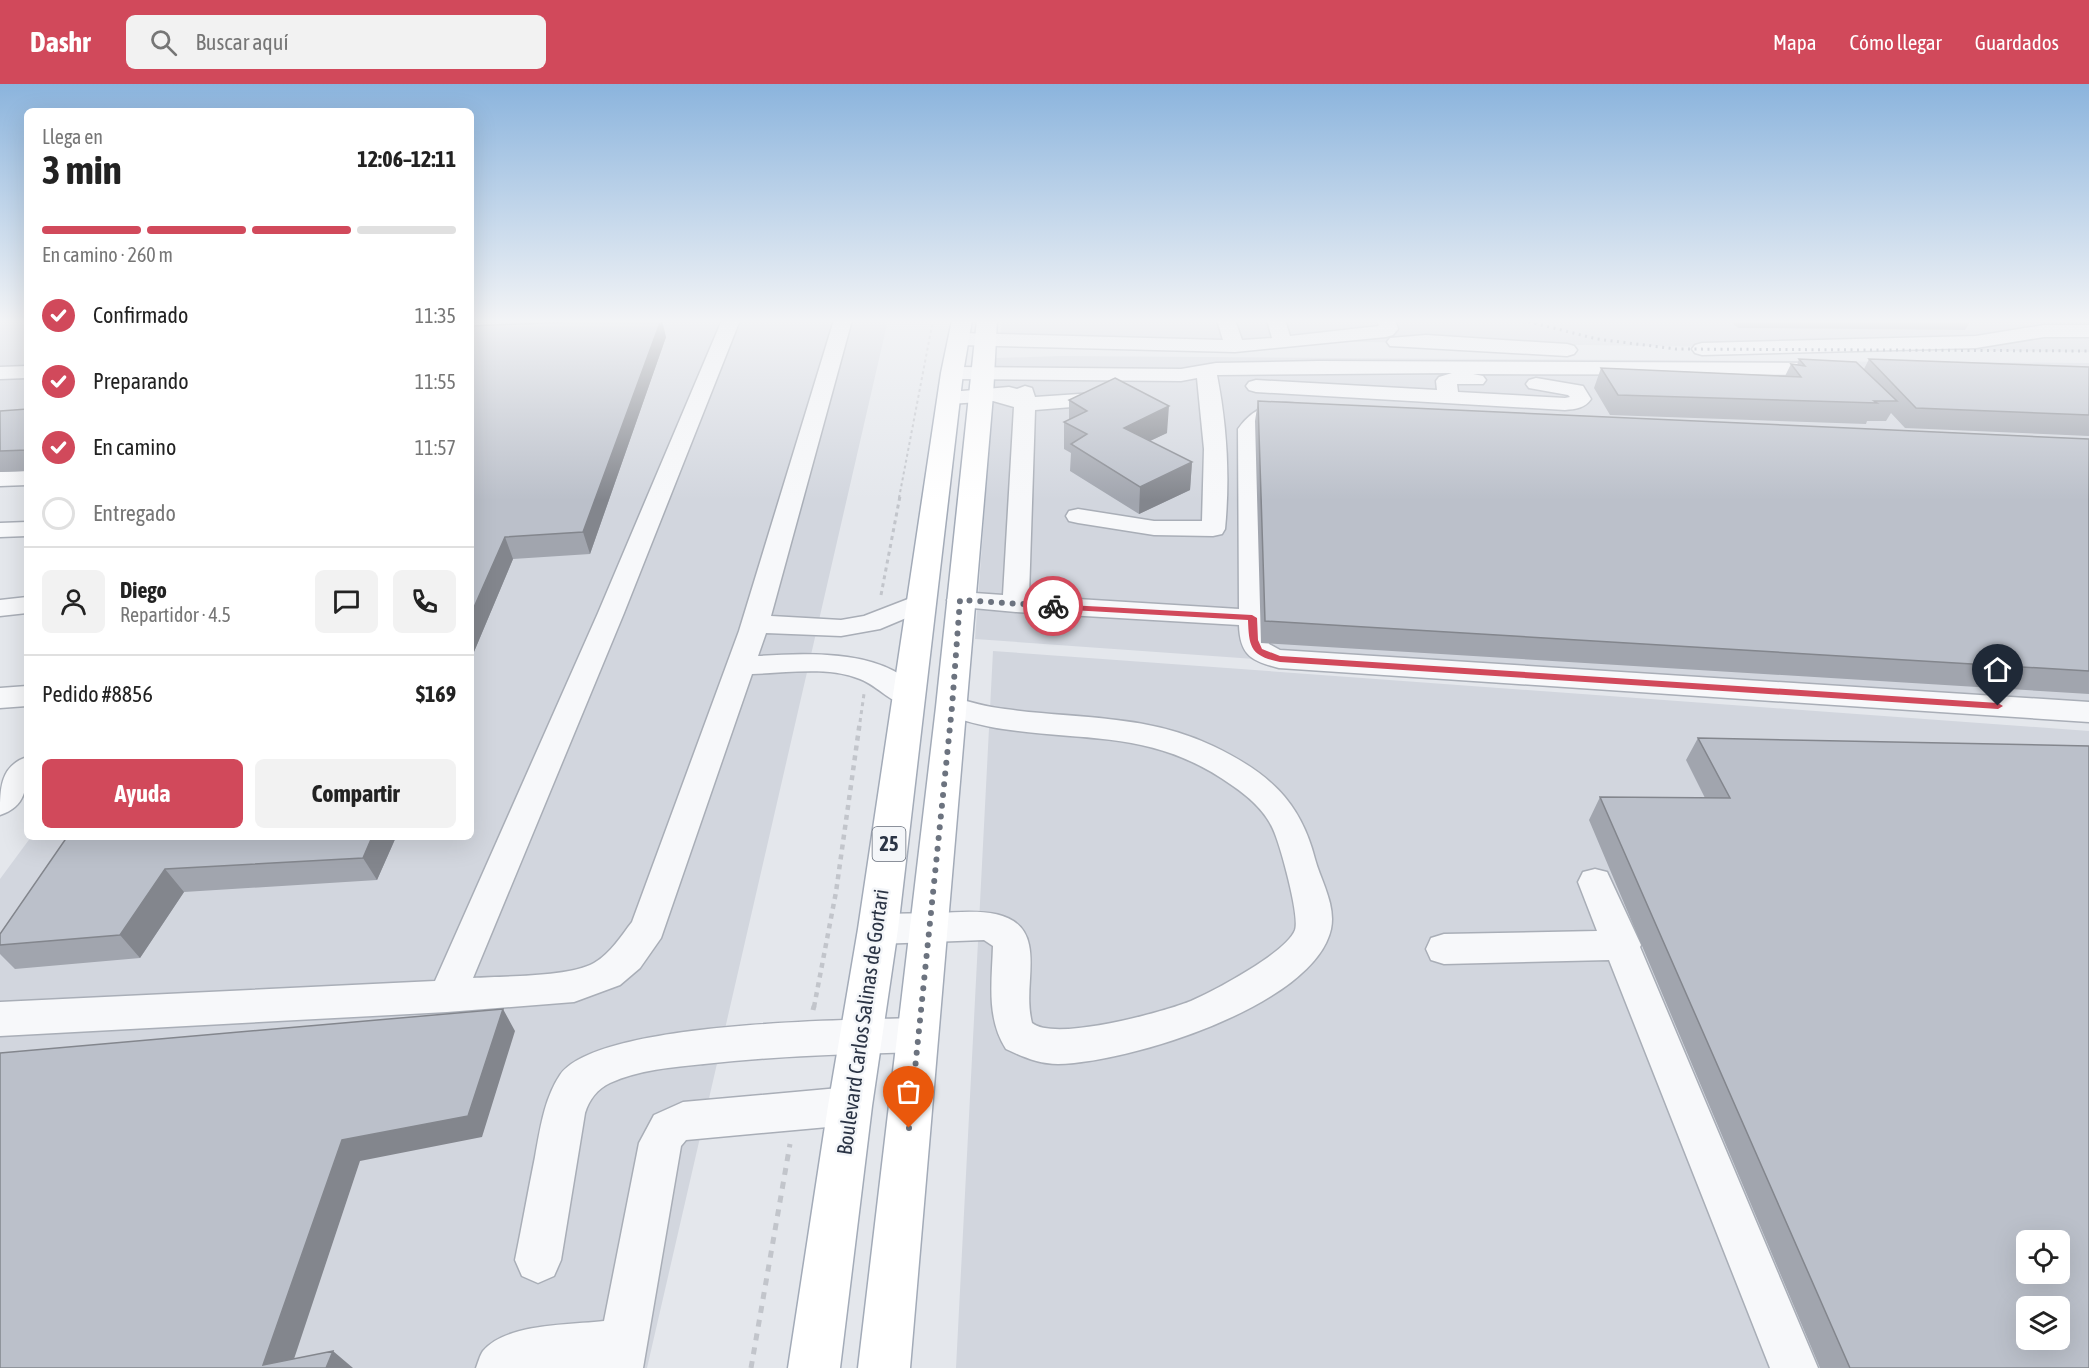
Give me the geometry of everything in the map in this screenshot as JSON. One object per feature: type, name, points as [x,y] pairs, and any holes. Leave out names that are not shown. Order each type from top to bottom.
[{"type":"main road","name":"Boulevard Carlos Salinas de Gortari","points":[[814,1368],[850,1107],[878,930],[921,602],[968,380]]},
{"type":"main road","name":"25","points":[[884,1368],[952,707],[971,380]]},
{"type":"street","points":[[447,996],[611,613],[706,380]]},
{"type":"street","points":[[0,1019],[447,996],[574,986],[607,974],[627,957],[648,928],[755,624],[826,380]]},
{"type":"street","points":[[1000,380],[1025,398],[1132,395],[1165,380]]},
{"type":"street","points":[[1076,380],[1141,385],[1160,380]]},
{"type":"street","points":[[1208,380],[1214,405],[1216,509],[1213,529]]},
{"type":"street","points":[[1242,380],[1565,404],[1581,399],[1576,390],[1567,387],[1481,380]]},
{"type":"street","points":[[1449,397],[1446,381],[1450,380]]},
{"type":"street","points":[[1025,398],[1079,381]]},
{"type":"street","points":[[1016,604],[1025,398]]},
{"type":"street","points":[[1582,424],[1300,409],[1265,413],[1255,419],[1249,429],[1252,618],[1253,640],[1258,651],[1266,656],[1280,659],[2089,712]]},
{"type":"street","points":[[0,479],[24,478]]},
{"type":"street","points":[[1078,516],[1154,528],[1213,529],[1227,535],[1252,538]]},
{"type":"street","points":[[0,530],[24,529]]},
{"type":"street","points":[[960,600],[1252,618]]},
{"type":"street","points":[[755,624],[842,628],[876,621],[921,602]]},
{"type":"street","points":[[0,608],[24,605]]},
{"type":"street","points":[[740,665],[830,664],[867,672],[885,679],[908,697]]},
{"type":"street","points":[[0,698],[24,696]]},
{"type":"street","points":[[878,930],[984,926],[998,928],[1006,934],[1011,944],[1011,1018],[1018,1035],[1029,1044],[1053,1048],[1106,1043],[1212,1009],[1248,990],[1295,955],[1310,937],[1314,914],[1289,827],[1275,803],[1242,777],[1177,741],[1150,734],[1011,721],[952,707]]},
{"type":"street","points":[[0,802],[24,772]]},
{"type":"street","points":[[1595,882],[1623,945],[1794,1368]]},
{"type":"street","points":[[1444,950],[1623,945]]},
{"type":"street","points":[[538,1260],[565,1108],[576,1083],[590,1071],[614,1061],[690,1048],[918,1035]]},
{"type":"street","points":[[500,1368],[517,1354],[621,1355],[660,1143],[665,1132],[673,1124],[683,1121],[850,1107]]},
{"type":"path","points":[[876,621],[964,380]]},
{"type":"path","points":[[806,1040],[825,953],[851,795],[867,672]]},
{"type":"path","points":[[751,1368],[794,1111]]},
{"type":"shaded area","points":[[0,380],[24,380],[24,485],[0,486]]},
{"type":"shaded area","points":[[474,380],[874,380],[647,1368],[0,1368],[0,879],[29,840],[474,840]]},
{"type":"shaded area","points":[[994,380],[2089,380],[2089,719],[975,639]]},
{"type":"shaded area","points":[[993,651],[2089,731],[2089,1368],[956,1368]]},
{"type":"building","points":[[474,380],[639,380],[583,532],[505,537],[474,607]]},
{"type":"building","points":[[1111,380],[1119,380],[1169,406],[1124,428],[1192,462],[1140,487],[1071,444],[1087,434],[1064,422],[1087,411],[1069,400]]},
{"type":"building","points":[[1609,380],[1875,380],[1897,401],[1874,401],[1877,403],[1618,395]]},
{"type":"building","points":[[1889,380],[2089,380],[2089,415],[1916,408]]},
{"type":"building","points":[[1258,401],[2089,439],[2089,671],[1265,621]]},
{"type":"building","points":[[24,409],[24,450],[0,451],[0,411]]},
{"type":"building","points":[[1698,738],[2089,746],[2089,1368],[1850,1368],[1600,797],[1730,798]]},
{"type":"building","points":[[65,840],[371,840],[363,858],[165,869],[120,935],[0,945],[0,934]]},
{"type":"building","points":[[503,1009],[468,1116],[342,1140],[263,1365],[333,1351],[326,1368],[0,1368],[0,1053]]},
{"type":"way so far","points":[[909,1128],[952,707],[960,600],[1053,606]]},
{"type":"route","points":[[1053,606],[1252,618],[1253,640],[1258,651],[1266,656],[1280,659],[1998,706]]}]
